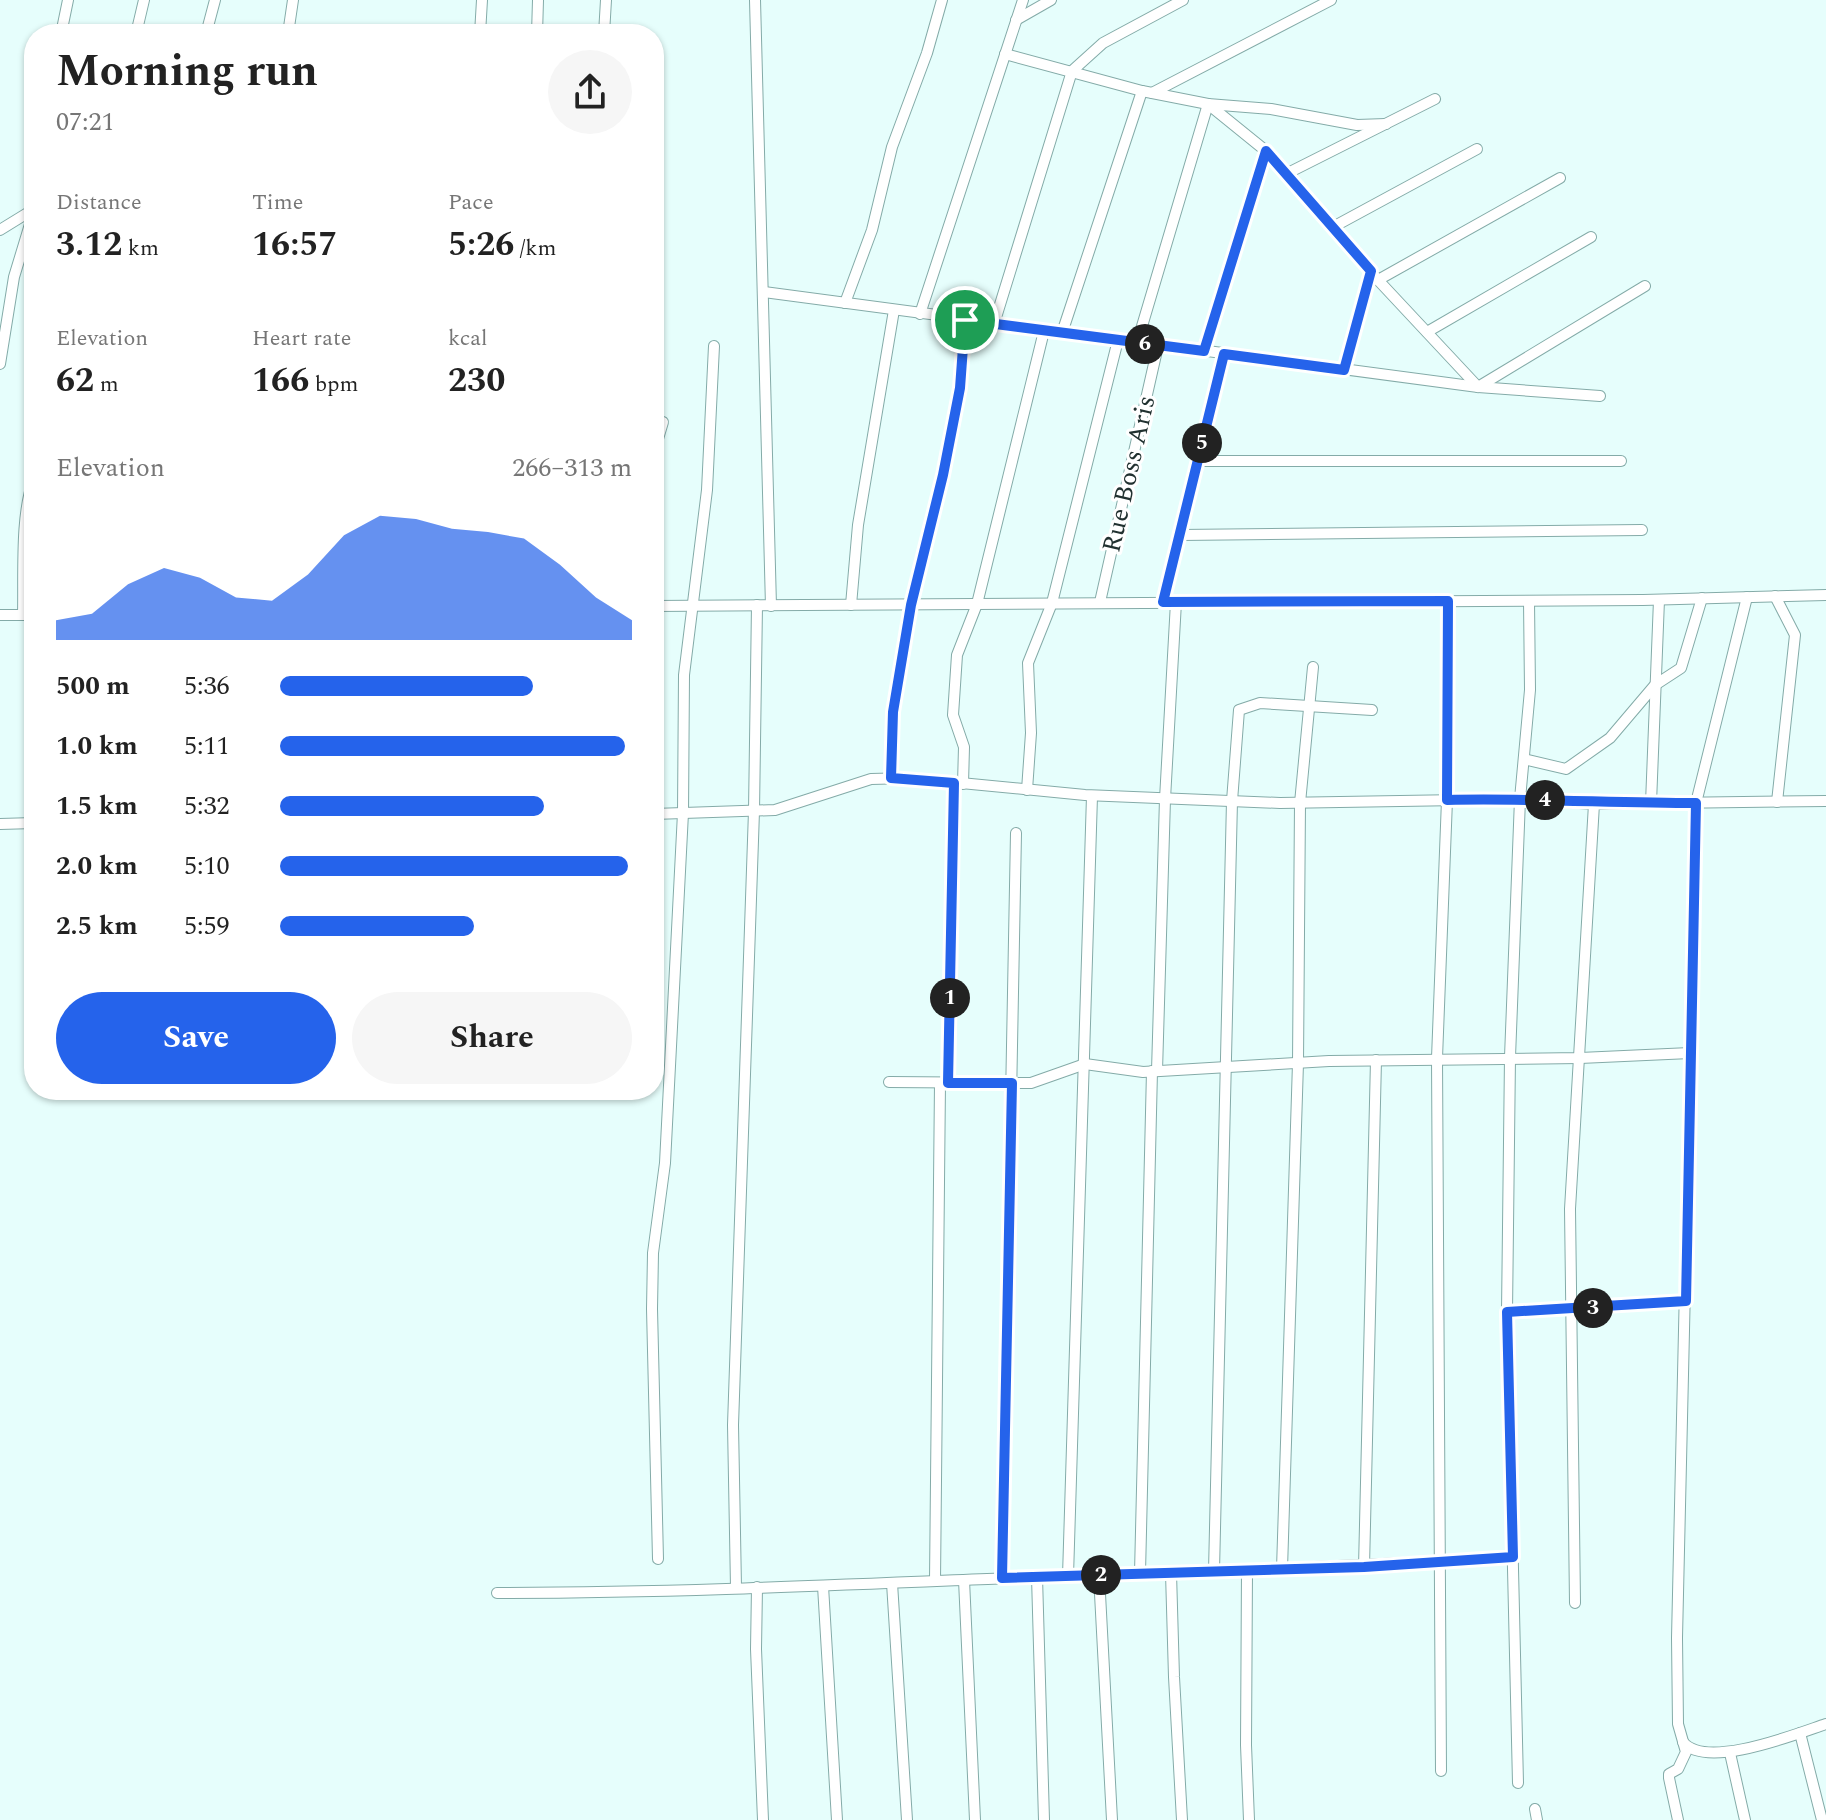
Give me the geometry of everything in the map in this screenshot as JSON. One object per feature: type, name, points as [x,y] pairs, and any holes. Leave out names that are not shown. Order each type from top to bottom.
[{"type":"street","points":[[63,24],[68,0]]},
{"type":"street","points":[[138,24],[144,0]]},
{"type":"street","points":[[209,24],[215,0]]},
{"type":"street","points":[[289,24],[293,0]]},
{"type":"street","points":[[481,24],[482,0]]},
{"type":"street","points":[[537,24],[538,0]]},
{"type":"street","points":[[605,24],[606,0]]},
{"type":"street","points":[[755,0],[771,606]]},
{"type":"street","points":[[845,303],[872,230],[892,147],[927,53],[942,0]]},
{"type":"street","points":[[920,314],[1023,0]]},
{"type":"street","points":[[1016,20],[1051,0]]},
{"type":"street","points":[[994,324],[1072,71],[1103,43],[1183,0]]},
{"type":"street","points":[[1062,333],[1147,92],[1331,0]]},
{"type":"street","points":[[1005,54],[1147,92],[1208,104],[1271,109],[1357,125],[1386,124]]},
{"type":"street","points":[[1286,174],[1435,99]]},
{"type":"street","points":[[1208,104],[1266,151],[1374,275],[1478,387]]},
{"type":"street","points":[[1137,343],[1208,104]]},
{"type":"street","points":[[1333,227],[1477,149]]},
{"type":"street","points":[[1204,351],[1266,151]]},
{"type":"street","points":[[1344,370],[1374,275],[1560,178]]},
{"type":"street","points":[[0,230],[24,216]]},
{"type":"street","points":[[1427,332],[1591,237]]},
{"type":"street","points":[[0,364],[14,277],[24,244]]},
{"type":"street","points":[[1478,387],[1645,286]]},
{"type":"street","points":[[764,292],[1478,387],[1600,396]]},
{"type":"street","points":[[851,605],[858,525],[894,310]]},
{"type":"street","points":[[891,778],[893,712],[911,605],[943,475],[960,388],[965,320]]},
{"type":"street","points":[[935,1581],[944,1083],[959,784],[964,747],[953,715],[957,655],[977,604],[1044,331]]},
{"type":"street","points":[[1027,790],[1031,733],[1028,663],[1052,603],[1118,340]]},
{"type":"street","points":[[658,1559],[653,1253],[665,1163],[683,813],[684,675],[695,606],[707,490],[714,346]]},
{"type":"street","name":"Rue Boss Aris","points":[[1100,602],[1158,346]]},
{"type":"street","points":[[1163,602],[1224,354]]},
{"type":"street","points":[[1198,461],[1621,461]]},
{"type":"street","points":[[1180,535],[1642,530]]},
{"type":"street","points":[[664,606],[1659,600],[1826,595]]},
{"type":"street","points":[[1775,596],[1795,635],[1777,802]]},
{"type":"street","points":[[1678,1820],[1669,1774],[1678,1769],[1686,1752],[1677,1703],[1677,1638],[1696,803],[1747,597]]},
{"type":"street","points":[[1524,759],[1566,769],[1610,738],[1655,685],[1681,668],[1702,598]]},
{"type":"street","points":[[1651,803],[1659,600]]},
{"type":"street","points":[[1441,1771],[1437,1058],[1447,800],[1448,601]]},
{"type":"street","points":[[1518,1783],[1507,1312],[1510,1057],[1520,799],[1530,690],[1529,601]]},
{"type":"street","points":[[1140,1573],[1154,1071],[1176,602]]},
{"type":"street","points":[[736,1587],[733,1425],[754,811],[757,605]]},
{"type":"street","points":[[0,615],[24,615]]},
{"type":"street","points":[[1282,1569],[1298,1063],[1300,803],[1313,667]]},
{"type":"street","points":[[1214,1571],[1224,1067],[1232,801],[1239,710],[1260,703],[1372,710]]},
{"type":"street","points":[[664,814],[775,810],[844,786],[891,778],[1092,796],[1300,803],[1520,799],[1594,804],[1826,801]]},
{"type":"street","points":[[1068,1576],[1092,796]]},
{"type":"street","points":[[1575,1603],[1570,1209],[1594,804]]},
{"type":"street","points":[[0,824],[24,823]]},
{"type":"street","points":[[1002,1578],[1016,833]]},
{"type":"street","points":[[889,1082],[1031,1083],[1085,1064],[1154,1071],[1376,1060],[1580,1058],[1690,1053]]},
{"type":"street","points":[[1364,1567],[1376,1060]]},
{"type":"street","points":[[1507,1312],[1686,1301]]},
{"type":"street","points":[[497,1593],[607,1593],[1364,1567],[1513,1557]]},
{"type":"street","points":[[1247,1570],[1249,1820]]},
{"type":"street","points":[[1171,1573],[1182,1820]]},
{"type":"street","points":[[1099,1575],[1112,1820]]},
{"type":"street","points":[[1037,1577],[1044,1820]]},
{"type":"street","points":[[964,1580],[975,1820]]},
{"type":"street","points":[[892,1583],[907,1820]]},
{"type":"street","points":[[823,1586],[837,1820]]},
{"type":"street","points":[[757,1587],[756,1649],[763,1820]]},
{"type":"street","points":[[1682,1740],[1694,1750],[1730,1753],[1826,1724]]},
{"type":"street","points":[[1800,1733],[1822,1820]]},
{"type":"street","points":[[1730,1753],[1745,1820]]},
{"type":"route","points":[[1266,151],[1371,271],[1344,370],[1224,354],[1163,602],[1448,601],[1447,800],[1696,803],[1686,1301],[1507,1312],[1513,1557],[1364,1567],[1002,1578],[1012,1083],[948,1083],[954,783],[891,778],[893,712],[911,605],[943,475],[960,388],[965,320],[1204,351],[1266,151]]}]
